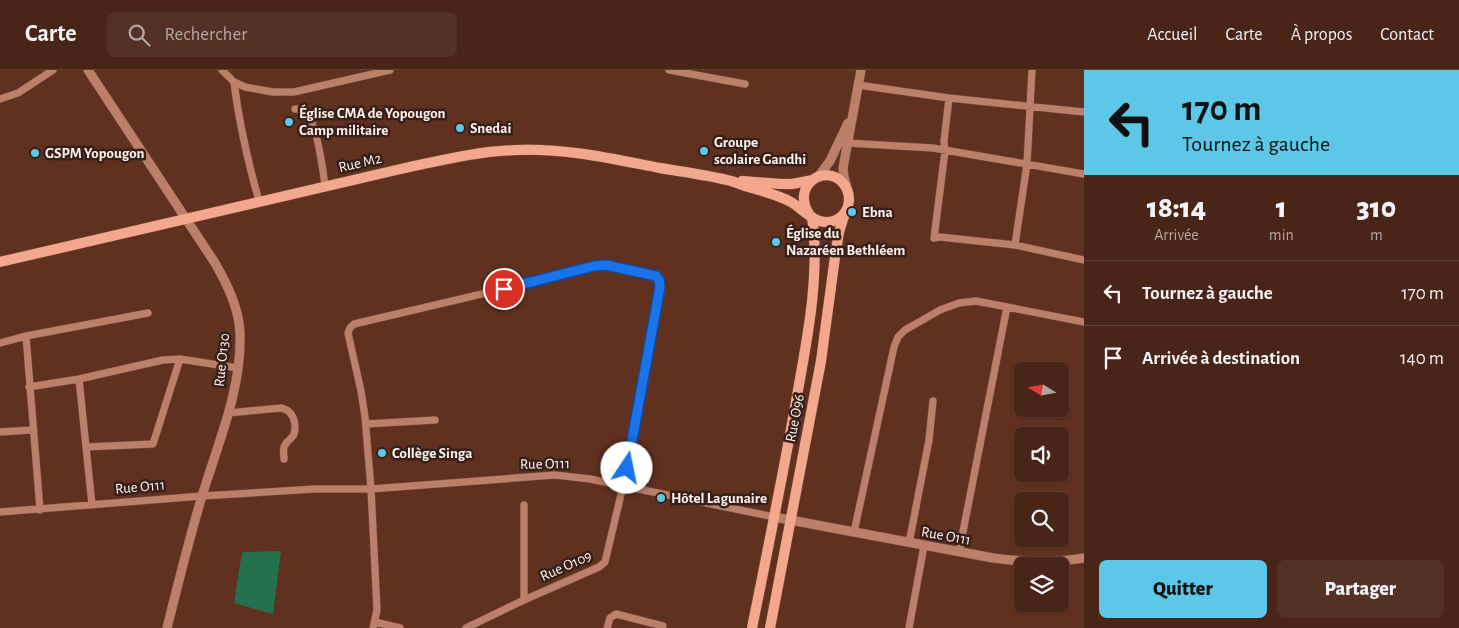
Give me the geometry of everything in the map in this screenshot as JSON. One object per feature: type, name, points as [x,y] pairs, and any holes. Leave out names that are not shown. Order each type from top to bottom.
[{"type":"main road","name":"Rue M2","points":[[0,262],[469,154],[519,150],[580,153],[731,181]]},
{"type":"main road","points":[[826,175],[841,181],[847,188],[849,205],[838,219],[820,222],[784,198],[731,181],[787,184],[826,175]]},
{"type":"main road","points":[[810,216],[803,200],[804,192],[815,178]]},
{"type":"main road","name":"Rue O96","points":[[770,628],[821,361],[839,232],[845,212]]},
{"type":"main road","name":"Rue O96","points":[[752,628],[805,349],[813,286],[815,250],[810,216]]},
{"type":"street","points":[[0,99],[18,93],[53,70]]},
{"type":"street","name":"Rue O130","points":[[88,70],[219,270],[235,303],[240,332],[238,368],[228,413],[202,496],[166,628]]},
{"type":"street","points":[[222,70],[234,82],[245,88],[273,92],[294,92],[390,70]]},
{"type":"street","points":[[669,70],[745,84]]},
{"type":"street","points":[[847,188],[843,168],[861,70]]},
{"type":"street","points":[[1015,245],[1027,164],[1032,70]]},
{"type":"street","points":[[234,82],[246,154],[258,202]]},
{"type":"street","points":[[858,85],[949,98],[1084,112]]},
{"type":"street","points":[[949,98],[944,135],[945,151],[934,238],[940,237],[1015,245],[1084,260]]},
{"type":"street","points":[[295,109],[301,109],[306,112],[314,130],[326,186]]},
{"type":"street","points":[[815,178],[830,161],[853,112]]},
{"type":"street","points":[[847,143],[925,147],[1084,174]]},
{"type":"street","points":[[400,628],[374,625],[376,610],[371,489],[366,424],[362,391],[348,333],[354,324],[594,266],[606,265],[656,276],[660,287],[624,486]]},
{"type":"street","points":[[854,532],[894,347],[898,337],[905,330],[940,310],[976,301],[1084,322]]},
{"type":"street","points":[[959,552],[1007,307]]},
{"type":"street","points":[[0,343],[26,336],[148,313]]},
{"type":"street","points":[[26,336],[32,430],[40,510]]},
{"type":"street","points":[[29,387],[79,379],[154,361],[180,359],[238,368]]},
{"type":"street","points":[[86,447],[153,444],[180,359]]},
{"type":"street","points":[[79,379],[92,505]]},
{"type":"street","points":[[909,544],[929,440],[933,401]]},
{"type":"street","points":[[228,413],[281,408],[292,412],[295,423],[294,435],[285,444],[284,459]]},
{"type":"street","points":[[366,424],[435,420]]},
{"type":"street","points":[[0,432],[32,430]]},
{"type":"street","name":"Rue O111","points":[[0,512],[202,496],[315,489],[371,489],[555,475],[590,479],[790,521],[1017,562],[1057,562],[1084,558]]},
{"type":"street","name":"Rue O109","points":[[466,628],[599,567],[605,562],[624,486]]},
{"type":"street","points":[[524,505],[524,600]]},
{"type":"street","points":[[909,628],[924,546]]},
{"type":"street","points":[[607,628],[610,618],[616,614],[663,626]]},
{"type":"green space","points":[[281,551],[273,614],[234,603],[242,552]]},
{"type":"place","name":"Église CMA de Yopougon Camp militaire","points":[[289,122]]},
{"type":"place","name":"Snedai","points":[[460,128]]},
{"type":"place","name":"Groupe scolaire Gandhi","points":[[704,151]]},
{"type":"place","name":"GSPM Yopougon","points":[[35,153]]},
{"type":"place","name":"Ebna","points":[[852,212]]},
{"type":"place","name":"Église du Nazaréen Bethléem","points":[[776,242]]},
{"type":"place","name":"Collège Singa","points":[[382,453]]},
{"type":"place","name":"Hôtel Lagunaire","points":[[661,498]]},
{"type":"route","points":[[504,289],[594,266],[606,265],[656,276],[659,280],[660,287],[627,468]]}]
